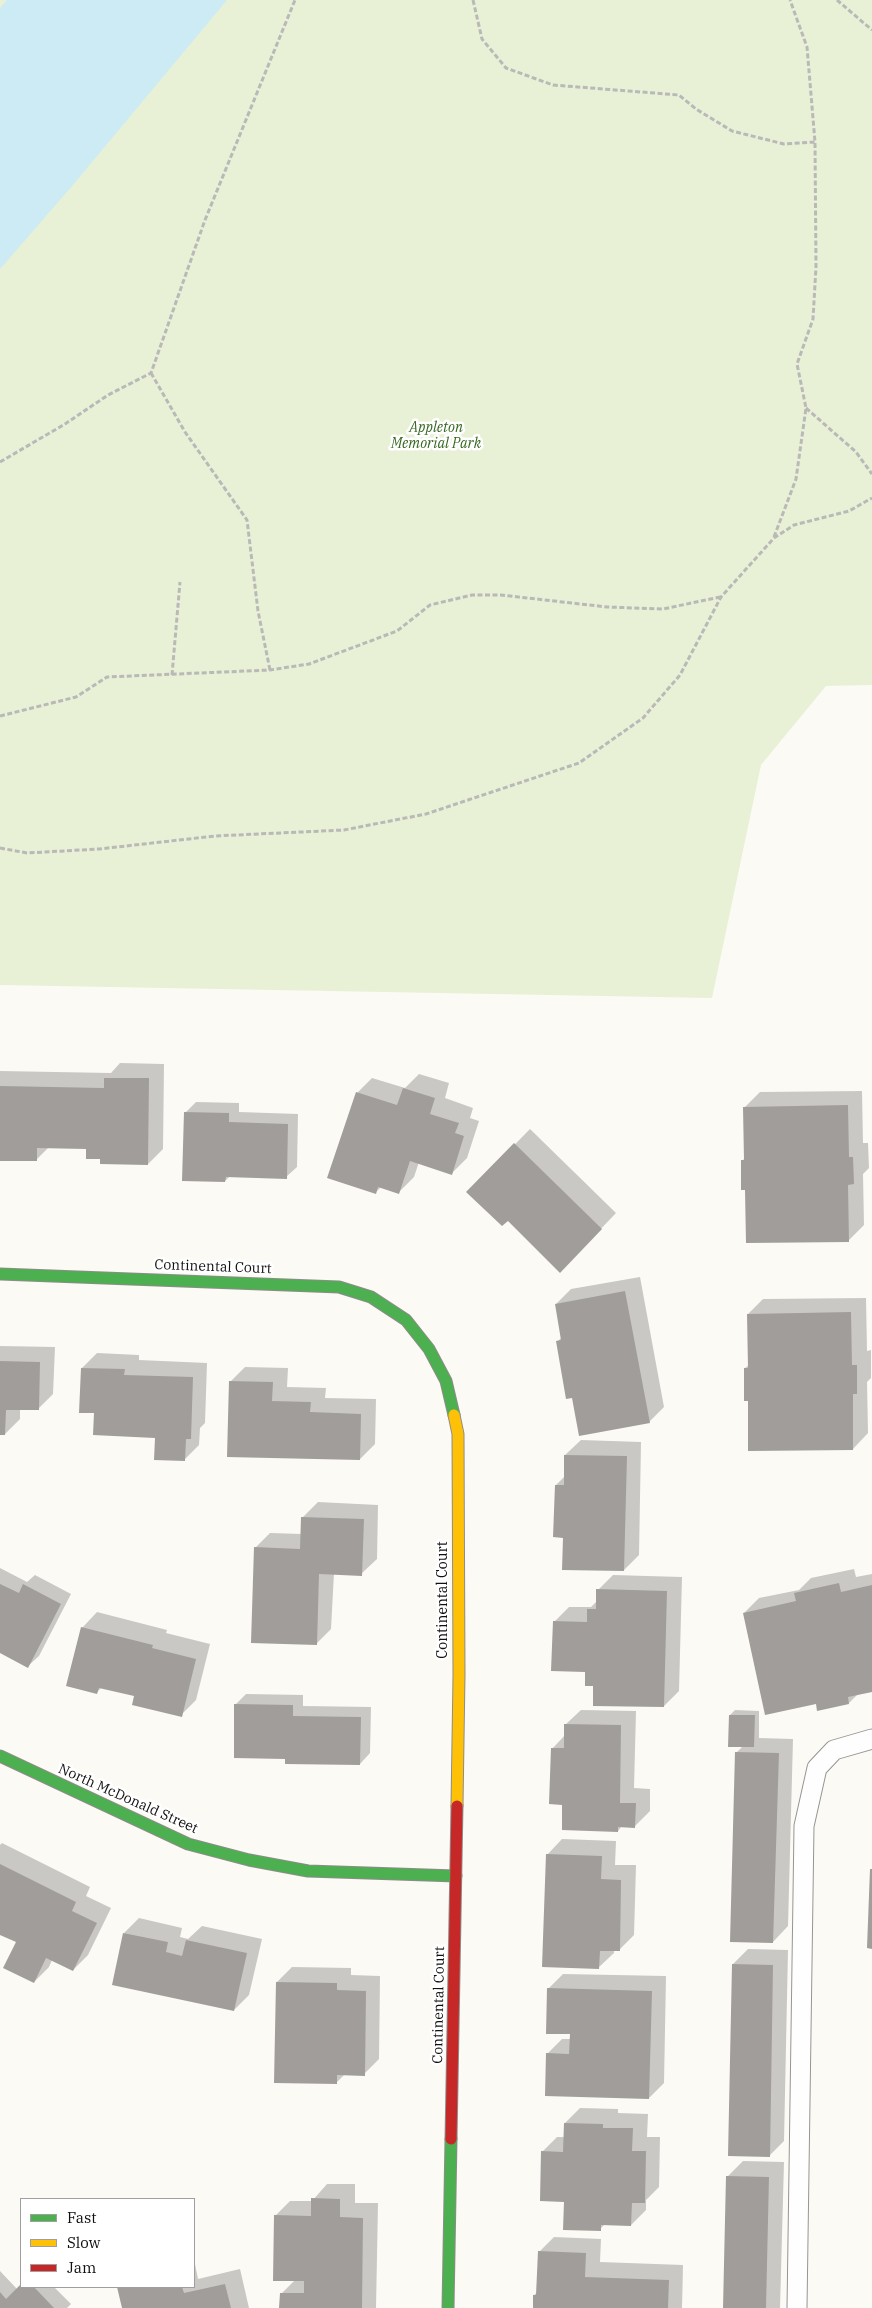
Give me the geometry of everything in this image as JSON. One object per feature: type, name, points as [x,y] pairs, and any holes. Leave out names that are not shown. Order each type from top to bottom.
[{"type":"street","name":"Continental Court","points":[[0,1274],[339,1287],[371,1297],[406,1320],[429,1349],[446,1381],[458,1434],[459,1675],[448,2308]]},
{"type":"street","name":"North McDonald Street","points":[[0,1756],[188,1844],[249,1860],[308,1871],[456,1876]]},
{"type":"lane","points":[[797,2308],[804,1826],[817,1768],[834,1750],[872,1740]]},
{"type":"path","points":[[0,462],[65,424],[108,395],[151,373],[205,220],[295,0]]},
{"type":"path","points":[[473,0],[482,38],[506,68],[553,85],[680,95],[696,109],[732,131],[784,144],[815,142]]},
{"type":"path","points":[[774,538],[796,479],[806,408],[797,364],[813,319],[816,267],[815,142],[807,47],[790,0]]},
{"type":"path","points":[[837,0],[872,30]]},
{"type":"path","points":[[151,373],[185,432],[247,520],[258,611],[270,670]]},
{"type":"path","points":[[806,408],[856,452],[872,474]]},
{"type":"path","points":[[0,848],[27,853],[99,849],[215,836],[344,830],[426,814],[579,763],[643,718],[680,676],[721,597],[774,538],[794,525],[850,511],[872,498]]},
{"type":"path","points":[[172,675],[180,582]]},
{"type":"path","points":[[0,716],[76,697],[107,677],[270,670],[308,664],[397,631],[430,605],[472,596],[501,596],[663,609],[721,597]]},
{"type":"green space","name":"Appleton Memorial Park","points":[[0,0],[872,0],[872,685],[826,686],[761,765],[712,998],[0,985]]},
{"type":"water","points":[[7,0],[227,0],[0,269],[0,8]]},
{"type":"building","points":[[104,1078],[149,1078],[148,1165],[100,1164],[100,1159],[86,1159],[86,1149],[37,1148],[37,1161],[0,1161],[0,1086],[104,1088]]},
{"type":"building","points":[[403,1088],[435,1098],[430,1114],[459,1123],[455,1133],[464,1136],[452,1175],[410,1161],[399,1194],[378,1187],[376,1194],[327,1178],[356,1092],[397,1105]]},
{"type":"building","points":[[848,1105],[849,1157],[853,1157],[854,1184],[848,1185],[849,1242],[746,1243],[745,1190],[741,1190],[741,1160],[744,1160],[743,1107]]},
{"type":"building","points":[[184,1112],[229,1113],[229,1122],[288,1124],[287,1179],[226,1177],[225,1182],[182,1181]]},
{"type":"building","points":[[514,1143],[602,1229],[560,1273],[508,1221],[502,1226],[466,1192]]},
{"type":"building","points":[[625,1291],[650,1423],[579,1436],[572,1398],[566,1399],[556,1341],[561,1340],[555,1304]]},
{"type":"building","points":[[851,1312],[852,1365],[857,1365],[857,1394],[853,1394],[853,1450],[748,1451],[748,1401],[744,1401],[744,1368],[748,1368],[747,1314]]},
{"type":"building","points":[[0,1361],[40,1362],[39,1410],[6,1410],[5,1435],[0,1435]]},
{"type":"building","points":[[81,1368],[125,1369],[124,1375],[193,1377],[191,1439],[186,1439],[185,1461],[154,1460],[155,1438],[93,1435],[94,1413],[79,1413]]},
{"type":"building","points":[[229,1381],[273,1382],[272,1401],[311,1402],[310,1412],[361,1414],[360,1460],[227,1457]]},
{"type":"building","points":[[564,1455],[627,1456],[624,1571],[562,1570],[563,1538],[553,1537],[555,1485],[564,1485]]},
{"type":"building","points":[[301,1517],[364,1519],[362,1576],[319,1574],[317,1645],[251,1643],[254,1547],[300,1549]]},
{"type":"building","points":[[839,1583],[841,1592],[872,1585],[872,1692],[848,1697],[849,1704],[817,1711],[816,1704],[765,1715],[743,1613],[796,1601],[794,1593]]},
{"type":"building","points":[[0,1584],[19,1593],[23,1584],[61,1604],[28,1668],[0,1653]]},
{"type":"building","points":[[596,1589],[667,1591],[664,1707],[593,1706],[593,1686],[585,1686],[585,1672],[551,1671],[553,1621],[587,1622],[587,1609],[596,1609]]},
{"type":"building","points":[[81,1627],[153,1645],[152,1648],[196,1659],[182,1717],[132,1705],[134,1696],[99,1688],[97,1694],[66,1686]]},
{"type":"building","points":[[234,1704],[293,1705],[293,1716],[361,1717],[360,1765],[285,1764],[285,1759],[234,1758]]},
{"type":"building","points":[[729,1715],[755,1715],[754,1747],[728,1747]]},
{"type":"building","points":[[564,1724],[621,1725],[620,1803],[636,1803],[635,1828],[618,1827],[618,1832],[562,1830],[562,1805],[549,1804],[551,1748],[564,1748]]},
{"type":"building","points":[[735,1752],[779,1753],[773,1943],[730,1942]]},
{"type":"building","points":[[546,1854],[602,1856],[601,1879],[621,1880],[620,1951],[600,1951],[599,1969],[542,1967]]},
{"type":"building","points":[[0,1864],[76,1902],[72,1911],[97,1923],[73,1971],[46,1958],[34,1983],[3,1968],[16,1942],[0,1935]]},
{"type":"building","points":[[870,1869],[872,1869],[872,1949],[867,1948]]},
{"type":"building","points":[[123,1933],[168,1942],[166,1952],[182,1956],[186,1940],[247,1953],[234,2011],[112,1985]]},
{"type":"building","points":[[732,1964],[773,1965],[770,2157],[728,2156]]},
{"type":"building","points":[[276,1982],[337,1983],[337,1990],[366,1991],[365,2076],[337,2075],[337,2084],[274,2083]]},
{"type":"building","points":[[547,1988],[652,1991],[649,2099],[545,2096],[546,2053],[569,2054],[570,2034],[546,2034]]},
{"type":"building","points":[[564,2123],[603,2124],[603,2128],[633,2128],[632,2151],[646,2151],[645,2203],[632,2203],[631,2226],[601,2225],[601,2231],[563,2230],[564,2202],[540,2201],[541,2151],[563,2152]]},
{"type":"building","points":[[726,2176],[769,2177],[766,2308],[723,2308]]},
{"type":"building","points":[[311,2198],[340,2199],[340,2217],[363,2218],[362,2308],[279,2308],[280,2293],[304,2293],[304,2281],[273,2281],[274,2215],[311,2216]]},
{"type":"building","points":[[538,2251],[586,2253],[585,2277],[669,2280],[668,2308],[533,2308],[533,2295],[536,2295]]},
{"type":"building","points":[[225,2284],[231,2308],[122,2308],[117,2288],[182,2288],[184,2293]]},
{"type":"building","points":[[20,2285],[20,2288],[35,2288],[54,2308],[0,2308],[0,2292],[6,2299]]},
{"type":"traffic: fast","points":[[0,1274],[339,1287],[371,1297],[406,1320],[429,1349],[446,1381],[454,1415]]},
{"type":"traffic: fast","points":[[0,1756],[188,1844],[249,1860],[308,1871],[456,1876]]},
{"type":"traffic: fast","points":[[448,2308],[451,2139]]},
{"type":"traffic: slow","points":[[454,1415],[458,1434],[459,1675],[457,1806]]},
{"type":"traffic: jam","points":[[451,2139],[457,1806]]}]
